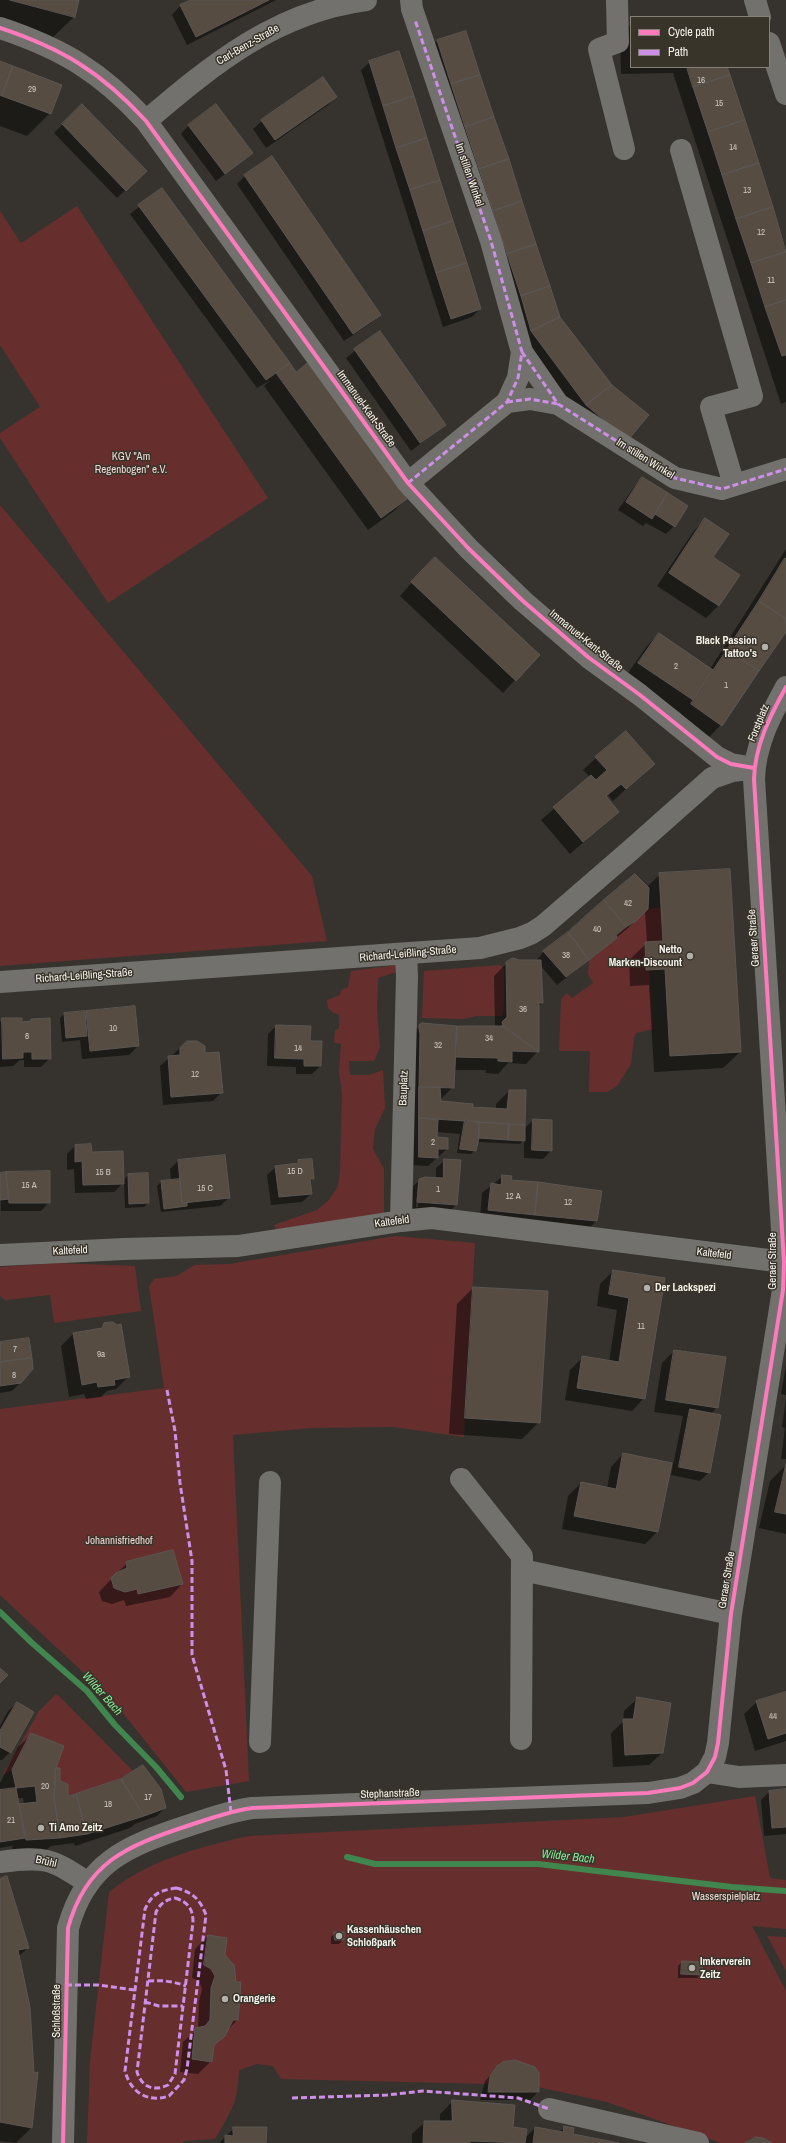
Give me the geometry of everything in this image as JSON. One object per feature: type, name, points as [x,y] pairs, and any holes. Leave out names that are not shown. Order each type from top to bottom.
[{"type":"street","name":"Carl-Benz-Straße","points":[[146,121],[208,69],[242,46],[310,13],[366,0]]},
{"type":"street","name":"Im stillen Winkel","points":[[411,0],[412,9],[491,241],[522,352],[558,404]]},
{"type":"street","points":[[617,0],[618,42],[599,49],[624,149]]},
{"type":"street","points":[[755,0],[760,16]]},
{"type":"street","name":"Immanuel-Kant-Straße","points":[[0,28],[56,49],[83,64],[106,81],[146,121],[408,483],[474,554],[523,601],[588,657],[640,695],[717,757],[731,764],[754,768]]},
{"type":"street","points":[[770,46],[786,94]]},
{"type":"street","points":[[681,150],[752,396],[711,407],[734,485]]},
{"type":"street","name":"Im stillen Winkel","points":[[408,483],[507,402],[518,378],[522,352]]},
{"type":"street","name":"Im stillen Winkel","points":[[507,402],[530,399],[558,404],[674,478],[722,489],[786,469]]},
{"type":"street","name":"Forstplatz","points":[[754,768],[762,734],[786,687]]},
{"type":"street","name":"Richard-Leißling-Straße","points":[[0,982],[406,955],[480,948],[532,933],[632,849],[712,778],[732,771],[754,768]]},
{"type":"street","name":"Geraer Straße","points":[[706,1772],[715,1757],[718,1743],[731,1614],[784,1290],[784,1262],[755,822],[754,768]]},
{"type":"street","name":"Bauplatz","points":[[401,1221],[407,976],[406,955]]},
{"type":"street","name":"Kaltefeld","points":[[0,1255],[124,1249],[238,1246],[401,1221],[432,1218],[784,1262]]},
{"type":"street","points":[[461,1480],[522,1556],[521,1739]]},
{"type":"street","points":[[260,1742],[270,1482]]},
{"type":"street","points":[[522,1570],[731,1614]]},
{"type":"street","points":[[706,1772],[739,1777],[786,1775]]},
{"type":"street","name":"Stephanstraße","points":[[88,1883],[107,1864],[131,1847],[161,1835],[241,1809],[648,1793],[680,1788],[694,1782],[706,1772]]},
{"type":"street","name":"Brühl","points":[[0,1862],[38,1858],[62,1865],[88,1883]]},
{"type":"street","name":"Schloßstraße","points":[[63,2143],[68,1928],[75,1906],[88,1883]]},
{"type":"street","points":[[549,2109],[698,2143]]},
{"type":"green space","name":"KGV \"Am Regenbogen\" e.V.","points":[[77,206],[268,498],[108,603],[0,438],[0,433],[40,407],[0,345],[0,211],[21,243]]},
{"type":"green space","points":[[0,505],[312,876],[327,941],[0,966]]},
{"type":"green space","points":[[661,907],[663,941],[645,943],[646,970],[649,970],[653,1029],[636,1033],[631,1064],[617,1086],[607,1092],[589,1092],[590,1051],[559,1051],[561,999],[567,993],[572,998],[593,983],[588,974],[589,960],[617,938],[616,935],[636,921],[648,909]]},
{"type":"green space","points":[[397,965],[400,971],[378,978],[377,1009],[380,1048],[374,1061],[349,1061],[350,1075],[369,1075],[383,1070],[385,1108],[375,1129],[373,1149],[384,1169],[384,1213],[277,1232],[274,1225],[317,1210],[329,1200],[338,1186],[340,1170],[342,1093],[339,1072],[341,1044],[334,1043],[335,1030],[339,1029],[339,1015],[330,1010],[327,1000],[340,995],[341,990],[348,987],[351,971]]},
{"type":"green space","points":[[501,965],[504,969],[504,1005],[502,1016],[476,1016],[464,1019],[422,1018],[424,971]]},
{"type":"green space","name":"Johannisfriedhof","points":[[395,1236],[475,1243],[464,1437],[393,1427],[312,1428],[233,1435],[249,1781],[186,1792],[111,1698],[0,1595],[0,1409],[164,1388],[149,1286],[154,1279],[177,1276],[195,1265],[229,1264]]},
{"type":"green space","points":[[57,1263],[135,1266],[141,1311],[54,1323],[50,1295],[5,1300],[0,1296],[0,1267]]},
{"type":"green space","points":[[56,1694],[133,1771],[111,1783],[68,1796],[68,1784],[60,1781],[60,1768],[56,1768],[64,1746],[31,1734],[12,1770],[3,1775],[39,1711]]},
{"type":"green space","name":"Wasserspielplatz","points":[[755,1796],[770,1878],[786,1880],[786,1929],[752,1926],[786,1991],[786,2143],[772,2143],[760,2137],[749,2139],[745,2143],[721,2143],[607,2102],[538,2087],[539,2073],[535,2067],[520,2063],[506,2062],[495,2068],[491,2075],[489,2084],[281,2079],[273,2066],[257,2064],[239,2070],[237,2091],[233,2107],[215,2139],[184,2141],[183,2143],[87,2143],[90,2061],[109,1892],[141,1871],[193,1850],[249,1836],[624,1817]]},
{"type":"green space","points":[[767,1936],[786,1937],[786,1971]]},
{"type":"building","points":[[10,0],[79,0],[75,17]]},
{"type":"building","points":[[191,0],[269,0],[196,37],[180,5]]},
{"type":"building","points":[[466,31],[480,75],[451,84],[437,40]]},
{"type":"building","points":[[399,51],[414,96],[383,106],[369,61]]},
{"type":"building","points":[[0,61],[13,66],[2,96],[0,95]]},
{"type":"building","points":[[13,66],[62,85],[51,114],[2,96]]},
{"type":"building","points":[[687,68],[727,68],[730,75],[693,87]]},
{"type":"building","points":[[480,75],[494,117],[465,127],[451,84]]},
{"type":"building","points":[[730,75],[745,120],[708,132],[693,87]]},
{"type":"building","points":[[323,77],[337,97],[275,140],[261,120]]},
{"type":"building","points":[[414,96],[427,138],[396,148],[383,106]]},
{"type":"building","points":[[82,104],[147,171],[126,191],[62,124]]},
{"type":"building","points":[[216,104],[253,153],[225,174],[188,125]]},
{"type":"building","points":[[494,117],[509,159],[479,169],[465,127]]},
{"type":"building","points":[[745,120],[759,163],[722,175],[708,132]]},
{"type":"building","points":[[427,138],[440,180],[410,190],[396,148]]},
{"type":"building","points":[[272,156],[381,315],[353,334],[244,175]]},
{"type":"building","points":[[509,159],[522,201],[493,211],[479,169]]},
{"type":"building","points":[[759,163],[773,207],[736,219],[722,175]]},
{"type":"building","points":[[440,180],[453,221],[423,231],[410,190]]},
{"type":"building","points":[[162,188],[290,363],[266,380],[138,205]]},
{"type":"building","points":[[522,201],[536,244],[507,254],[493,211]]},
{"type":"building","points":[[773,207],[786,252],[751,263],[736,219]]},
{"type":"building","points":[[453,221],[467,263],[436,273],[423,231]]},
{"type":"building","points":[[536,244],[550,286],[521,296],[507,254]]},
{"type":"building","points":[[786,252],[786,300],[765,307],[751,263]]},
{"type":"building","points":[[467,263],[481,309],[451,319],[436,273]]},
{"type":"building","points":[[550,286],[560,317],[531,331],[521,296]]},
{"type":"building","points":[[786,300],[786,355],[782,356],[765,307]]},
{"type":"building","points":[[560,317],[612,385],[586,405],[531,331]]},
{"type":"building","points":[[380,331],[446,425],[420,443],[354,349]]},
{"type":"building","points":[[309,362],[407,499],[381,518],[276,373],[290,363],[296,372]]},
{"type":"building","points":[[612,385],[649,415],[628,440],[586,405]]},
{"type":"building","points":[[642,477],[668,493],[652,519],[626,502]]},
{"type":"building","points":[[668,493],[688,506],[675,527],[655,514]]},
{"type":"building","points":[[705,518],[729,534],[713,557],[740,575],[719,606],[669,573]]},
{"type":"building","points":[[435,557],[540,655],[516,681],[411,582]]},
{"type":"building","points":[[785,558],[786,559],[786,619],[759,601]]},
{"type":"building","points":[[759,601],[786,619],[786,632],[759,671],[727,650]]},
{"type":"building","points":[[659,633],[713,670],[693,700],[638,663]]},
{"type":"building","points":[[727,650],[759,671],[722,726],[691,704]]},
{"type":"building","points":[[626,731],[655,764],[626,789],[621,784],[606,796],[619,812],[583,842],[553,807],[591,775],[596,780],[607,770],[595,757]]},
{"type":"building","name":"Netto Marken-Discount","points":[[730,869],[741,1052],[670,1056],[665,969],[646,970],[645,942],[663,941],[659,873]]},
{"type":"building","points":[[635,874],[649,888],[648,909],[636,921],[626,927],[604,900]]},
{"type":"building","points":[[604,900],[626,927],[616,935],[617,938],[589,960],[568,932]]},
{"type":"building","points":[[568,932],[589,960],[566,977],[543,951]]},
{"type":"building","points":[[513,958],[519,960],[541,960],[543,1003],[539,1003],[539,1052],[503,1026],[502,1022],[507,1017],[506,962]]},
{"type":"building","points":[[135,1006],[139,1046],[90,1051],[86,1011]]},
{"type":"building","points":[[85,1011],[87,1036],[66,1038],[64,1013]]},
{"type":"building","points":[[2,1018],[22,1018],[22,1022],[31,1021],[31,1019],[50,1018],[51,1059],[32,1059],[32,1052],[23,1052],[23,1058],[3,1059]]},
{"type":"building","points":[[422,1023],[457,1026],[454,1088],[419,1087],[419,1025]]},
{"type":"building","points":[[276,1025],[311,1026],[310,1041],[322,1041],[321,1066],[304,1066],[304,1059],[275,1058]]},
{"type":"building","points":[[457,1026],[503,1026],[539,1052],[512,1051],[512,1062],[498,1061],[498,1058],[456,1057]]},
{"type":"building","points":[[187,1041],[197,1041],[205,1046],[205,1053],[219,1052],[223,1093],[171,1097],[168,1056],[180,1055],[180,1048]]},
{"type":"building","points":[[419,1087],[440,1087],[441,1101],[473,1104],[473,1107],[507,1109],[509,1090],[526,1090],[525,1125],[419,1118]]},
{"type":"building","points":[[419,1118],[438,1120],[437,1137],[448,1138],[448,1149],[438,1149],[438,1158],[419,1157]]},
{"type":"building","points":[[533,1119],[552,1120],[552,1151],[532,1150]]},
{"type":"building","points":[[465,1120],[479,1122],[479,1138],[476,1151],[460,1149]]},
{"type":"building","points":[[479,1122],[509,1124],[508,1140],[479,1138]]},
{"type":"building","points":[[509,1124],[525,1125],[525,1141],[508,1140]]},
{"type":"building","points":[[91,1144],[92,1152],[123,1151],[124,1184],[83,1185],[82,1161],[75,1162],[75,1145]]},
{"type":"building","points":[[225,1155],[230,1198],[182,1203],[178,1160]]},
{"type":"building","points":[[312,1159],[314,1179],[310,1179],[312,1194],[279,1197],[275,1166],[298,1163],[298,1160]]},
{"type":"building","points":[[444,1159],[461,1160],[457,1205],[417,1202],[419,1179],[425,1177],[443,1178]]},
{"type":"building","points":[[50,1171],[50,1203],[9,1203],[6,1172]]},
{"type":"building","points":[[6,1172],[9,1199],[0,1200],[0,1173]]},
{"type":"building","points":[[148,1173],[149,1203],[129,1204],[128,1174]]},
{"type":"building","points":[[502,1175],[512,1176],[511,1180],[538,1182],[535,1215],[488,1210],[491,1183],[501,1185]]},
{"type":"building","points":[[180,1179],[182,1203],[187,1203],[187,1206],[164,1209],[161,1181]]},
{"type":"building","points":[[538,1182],[602,1191],[597,1221],[535,1215]]},
{"type":"building","points":[[613,1270],[665,1278],[645,1399],[577,1388],[582,1356],[619,1362],[629,1298],[609,1294]]},
{"type":"building","points":[[473,1287],[548,1291],[540,1423],[465,1418]]},
{"type":"building","points":[[113,1322],[117,1325],[121,1324],[130,1377],[114,1380],[115,1385],[98,1387],[97,1382],[82,1385],[73,1333],[102,1328],[104,1323]]},
{"type":"building","points":[[29,1338],[32,1358],[0,1362],[0,1342]]},
{"type":"building","points":[[674,1350],[726,1357],[718,1408],[666,1400]]},
{"type":"building","points":[[32,1358],[33,1369],[21,1383],[0,1386],[0,1362]]},
{"type":"building","points":[[690,1409],[721,1415],[710,1473],[679,1467]]},
{"type":"building","points":[[623,1453],[672,1463],[658,1532],[574,1516],[581,1482],[616,1489]]},
{"type":"building","points":[[786,1464],[786,1514],[775,1512]]},
{"type":"building","points":[[173,1550],[183,1584],[138,1594],[137,1589],[125,1592],[114,1588],[111,1578],[116,1573],[127,1568],[126,1562]]},
{"type":"building","points":[[0,1668],[8,1675],[0,1683]]},
{"type":"building","points":[[786,1692],[786,1733],[768,1739],[756,1701]]},
{"type":"building","points":[[637,1697],[671,1703],[663,1753],[625,1755],[623,1719],[633,1719]]},
{"type":"building","points":[[17,1702],[34,1712],[11,1753],[0,1747],[0,1731]]},
{"type":"building","points":[[31,1733],[64,1746],[56,1768],[54,1797],[60,1838],[26,1840],[19,1804],[37,1802],[35,1786],[16,1788],[12,1770]]},
{"type":"building","points":[[143,1765],[161,1789],[166,1808],[144,1816],[121,1779]]},
{"type":"building","points":[[56,1768],[60,1768],[60,1781],[68,1784],[68,1796],[76,1794],[87,1834],[60,1838],[54,1797]]},
{"type":"building","points":[[121,1779],[144,1816],[87,1834],[76,1794]]},
{"type":"building","points":[[16,1788],[25,1838],[0,1842],[0,1790]]},
{"type":"building","points":[[786,1789],[786,1827],[772,1828],[769,1791]]},
{"type":"building","points":[[7,1876],[29,1948],[18,1950],[30,2007],[34,2073],[38,2072],[32,2128],[0,2122],[0,1879]]},
{"type":"building","name":"Kassenhäuschen Schloßpark","points":[[334,1932],[344,1932],[344,1940],[335,1940]]},
{"type":"building","name":"Orangerie","points":[[208,1935],[227,1938],[225,1955],[234,1965],[236,1982],[241,1982],[238,2020],[233,2020],[225,2036],[214,2045],[212,2062],[192,2059],[195,2028],[205,2026],[210,2020],[211,1988],[215,1976],[211,1969],[204,1965]]},
{"type":"building","name":"Imkerverein Zeitz","points":[[682,1961],[702,1962],[702,1975],[681,1974]]},
{"type":"building","points":[[515,2060],[535,2067],[539,2073],[539,2092],[488,2092],[490,2076],[497,2066],[503,2062]]},
{"type":"building","points":[[452,2100],[515,2105],[513,2127],[527,2129],[525,2143],[470,2141],[470,2143],[423,2143],[424,2121],[452,2121]]},
{"type":"building","points":[[564,2126],[574,2128],[573,2134],[619,2143],[533,2143],[535,2127],[563,2132]]},
{"type":"building","points":[[233,2127],[267,2127],[266,2143],[225,2143],[225,2135],[233,2136]]},
{"type":"building","points":[[756,2137],[763,2138],[772,2143],[745,2143]]},
{"type":"waterway","name":"Wilder Bach","points":[[0,1612],[32,1643],[87,1691],[115,1725],[156,1767],[181,1797]]},
{"type":"waterway","name":"Wilder Bach","points":[[347,1857],[375,1864],[538,1864],[732,1887],[786,1891]]},
{"type":"marked path","points":[[408,483],[507,402],[518,378],[522,352],[491,241],[415,20]]},
{"type":"marked path","points":[[522,352],[558,404],[675,478],[722,489],[786,469]]},
{"type":"marked path","points":[[507,402],[530,399],[558,404]]},
{"type":"marked path","points":[[167,1390],[175,1431],[180,1483],[192,1561],[192,1655],[226,1770],[231,1812]]},
{"type":"marked path","points":[[176,1888],[195,1897],[206,1915],[187,2069],[184,2080],[169,2096],[154,2098],[147,2097],[136,2090],[131,2085],[125,2071],[145,1909],[154,1896],[165,1890],[176,1888]]},
{"type":"marked path","points":[[175,1898],[189,1907],[192,1913],[193,1922],[175,2074],[168,2085],[153,2088],[145,2085],[137,2072],[156,1912],[164,1902],[175,1898]]},
{"type":"marked path","points":[[148,1981],[167,1981],[186,1986]]},
{"type":"marked path","points":[[66,1985],[98,1985],[135,1990]]},
{"type":"marked path","points":[[145,2002],[159,2006],[183,2006]]},
{"type":"marked path","points":[[292,2098],[387,2095],[423,2091],[518,2098],[549,2109]]},
{"type":"cycle path","points":[[0,28],[43,44],[80,64],[113,89],[146,121],[408,483],[469,549],[523,601],[588,657],[640,695],[717,757],[731,764],[754,768]]},
{"type":"cycle path","points":[[63,2143],[68,1928],[76,1905],[86,1887],[98,1872],[112,1860],[128,1850],[165,1833],[228,1813],[252,1808],[648,1793],[680,1788],[693,1783],[707,1772],[715,1757],[718,1743],[731,1614],[783,1290],[784,1262],[754,779],[757,754],[764,731],[786,687]]},
{"type":"place","name":"Black Passion Tattoo's","points":[[765,647]]},
{"type":"place","name":"Netto Marken-Discount","points":[[690,956]]},
{"type":"place","name":"Der Lackspezi","points":[[647,1288]]},
{"type":"place","name":"Ti Amo Zeitz","points":[[41,1828]]},
{"type":"place","name":"Kassenhäuschen Schloßpark","points":[[339,1936]]},
{"type":"place","name":"Imkerverein Zeitz","points":[[692,1968]]},
{"type":"place","name":"Orangerie","points":[[225,1999]]}]
